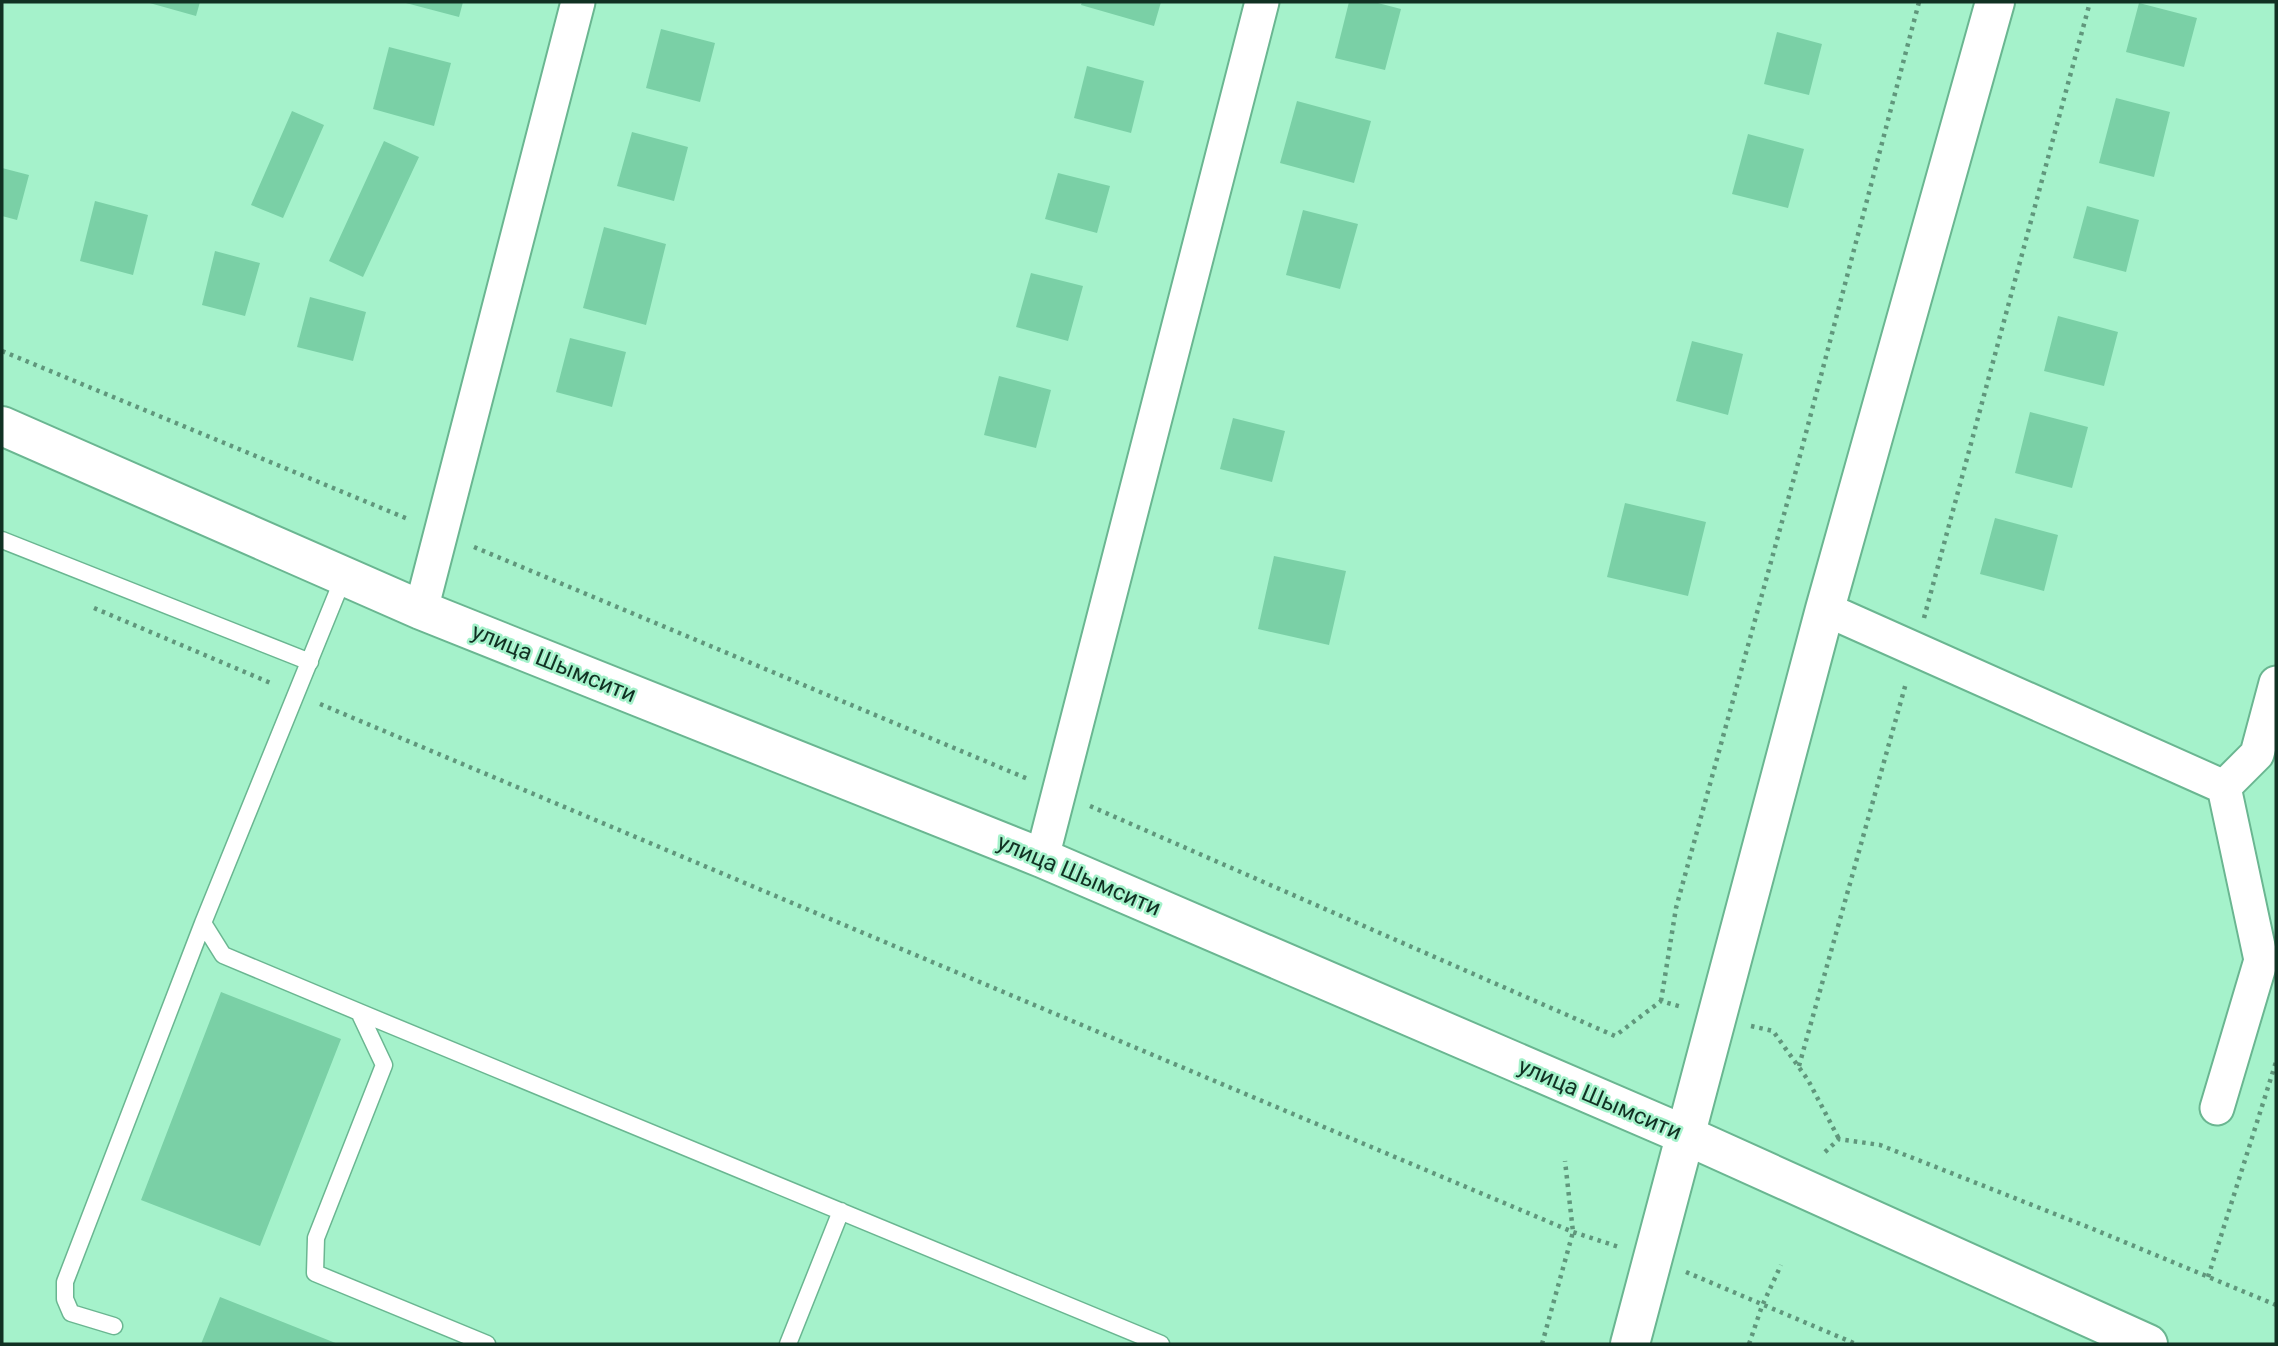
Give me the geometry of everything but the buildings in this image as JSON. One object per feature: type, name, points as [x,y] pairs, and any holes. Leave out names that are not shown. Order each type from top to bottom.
[{"type":"main road","points":[[1630,1344],[1825,609],[1995,2]]},
{"type":"main road","name":"улица Шымсити","points":[[2,426],[421,610],[1042,858],[1685,1135],[2148,1344]]},
{"type":"street","points":[[421,610],[578,2]]},
{"type":"street","points":[[1042,858],[1262,2]]},
{"type":"street","points":[[1825,609],[2224,788]]},
{"type":"street","points":[[2224,788],[2257,754],[2276,683]]},
{"type":"street","points":[[2217,1108],[2261,960],[2224,788]]},
{"type":"lane","points":[[2,540],[310,662]]},
{"type":"lane","points":[[114,1326],[71,1313],[65,1299],[65,1282],[203,923],[344,576]]},
{"type":"lane","points":[[203,923],[223,955],[1161,1344]]},
{"type":"lane","points":[[359,1012],[384,1065],[316,1238],[315,1273],[487,1344]]},
{"type":"lane","points":[[788,1344],[841,1211]]},
{"type":"path","points":[[1661,1001],[1676,908],[1797,467],[1919,2]]},
{"type":"path","points":[[1799,1067],[1916,649],[2090,2]]},
{"type":"path","points":[[2,351],[1059,792],[1615,1036]]},
{"type":"path","points":[[92,607],[1573,1232],[1653,1258],[1856,1344]]},
{"type":"path","points":[[2207,1277],[2276,1062]]},
{"type":"path","points":[[1825,1152],[1839,1139],[1880,1145],[2093,1228],[2276,1305]]},
{"type":"path","points":[[1542,1344],[1573,1232],[1565,1161]]},
{"type":"path","points":[[1749,1344],[1762,1306],[1781,1265]]}]
